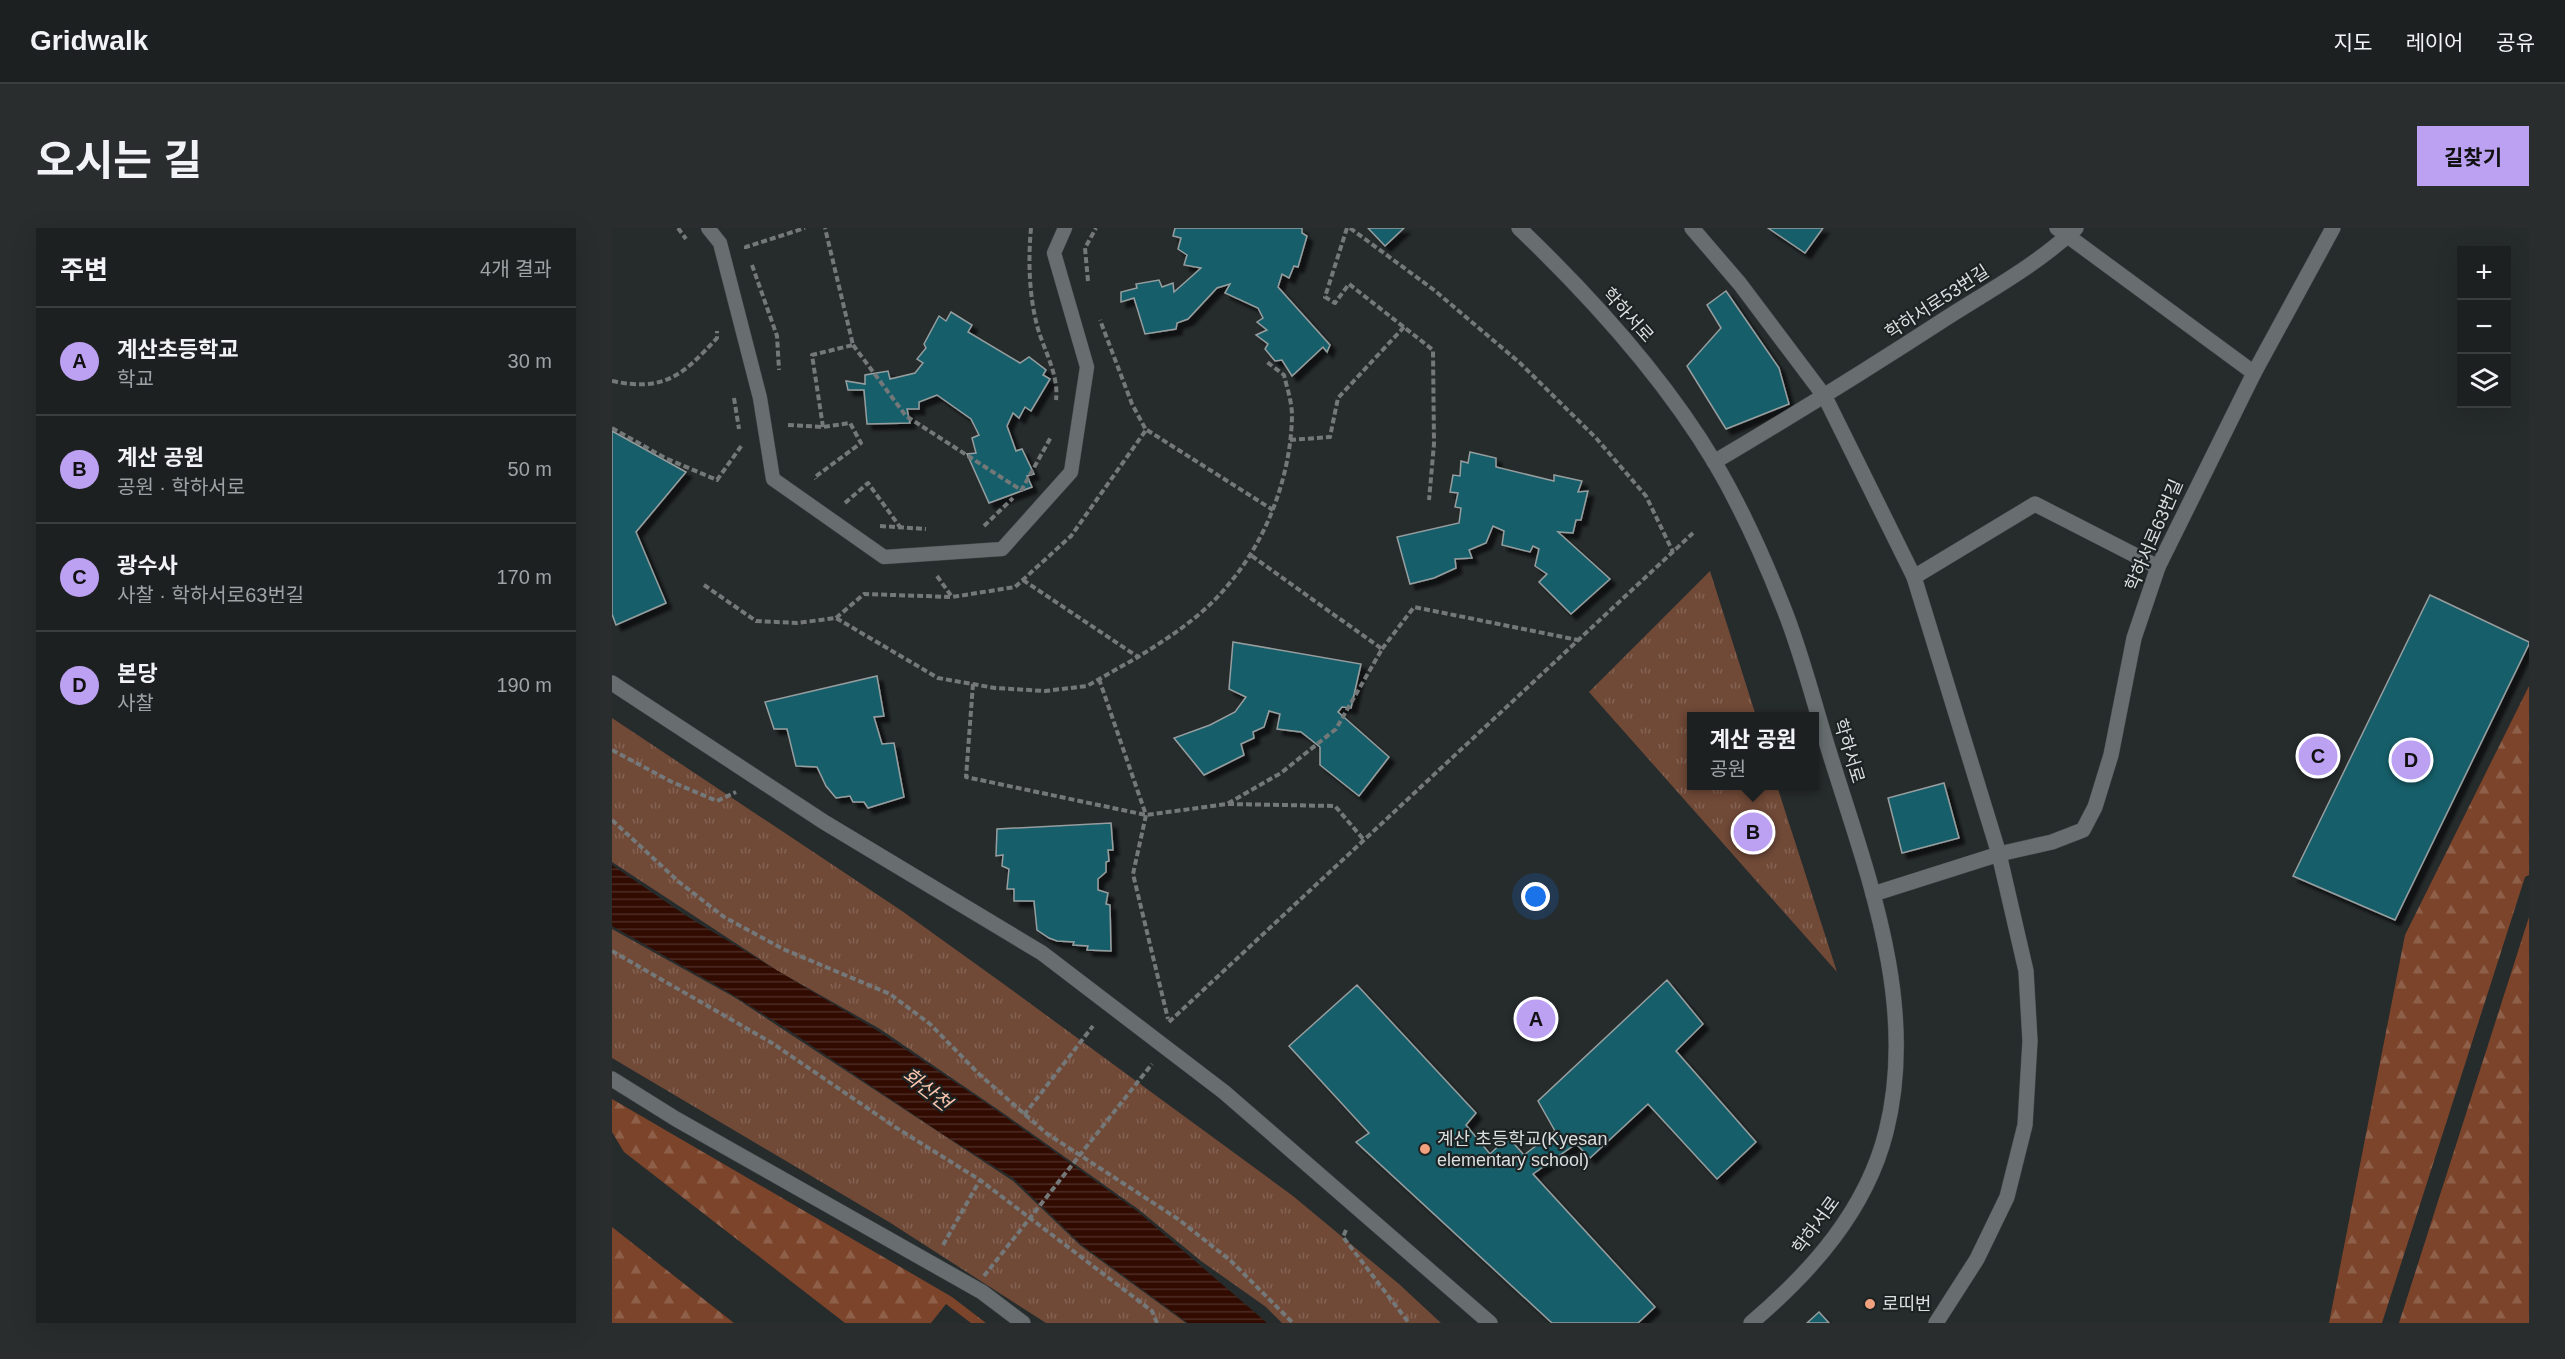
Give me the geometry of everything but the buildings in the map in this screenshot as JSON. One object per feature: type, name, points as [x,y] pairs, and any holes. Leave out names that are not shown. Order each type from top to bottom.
[{"type":"street","name":"학하서로","points":[[1519,228],[1552,260],[1648,367],[1714,462],[1745,519],[1784,606],[1817,712]]},
{"type":"street","points":[[1692,228],[1740,284],[1825,397],[1914,577],[1999,854],[2026,971],[2030,1041],[2025,1125],[2007,1197],[1977,1259],[1936,1323]]},
{"type":"street","name":"학하서로63번길","points":[[1874,894],[1999,854],[2052,842],[2083,830],[2096,807],[2112,755],[2134,638],[2158,567],[2254,373],[2333,228]]},
{"type":"street","name":"학하서로53번길","points":[[1714,462],[1825,397],[2024,268],[2067,230],[2254,373]]},
{"type":"street","points":[[1914,577],[2035,504],[2158,567]]},
{"type":"street","points":[[612,683],[824,822],[1042,953],[1224,1092],[1490,1323]]},
{"type":"street","name":"학하서로","points":[[1751,1323],[1790,1289],[1837,1235],[1868,1182],[1886,1133],[1897,1064],[1893,980],[1874,894],[1819,718]]},
{"type":"street","points":[[612,1079],[676,1119],[982,1292],[1023,1323]]},
{"type":"lane","points":[[708,228],[720,243],[760,398],[773,479],[884,557],[1002,549],[1071,472],[1087,367],[1054,254],[1065,228]]},
{"type":"path","points":[[678,228],[692,246]]},
{"type":"path","points":[[779,381],[777,336],[746,247],[805,228]]},
{"type":"path","points":[[825,228],[853,345],[906,416],[1022,490]]},
{"type":"path","points":[[1032,228],[1028,261],[1037,327],[1058,387],[1055,407]]},
{"type":"path","points":[[1429,500],[1434,444],[1433,350],[1349,284],[1335,303],[1325,297],[1348,228],[1434,290],[1512,356],[1596,438],[1646,496],[1673,552]]},
{"type":"path","points":[[1290,440],[1330,437],[1338,398],[1404,327]]},
{"type":"path","points":[[612,381],[631,385],[661,383],[692,365],[717,338],[717,328]]},
{"type":"path","points":[[717,338],[727,342]]},
{"type":"path","points":[[823,427],[812,355],[853,345]]},
{"type":"path","points":[[836,618],[938,678],[994,688],[1046,691],[1087,686],[1138,657],[1172,636],[1228,585],[1249,554],[1273,510],[1288,463],[1292,413],[1284,375],[1267,362]]},
{"type":"path","points":[[612,428],[664,458],[717,480],[742,447],[734,404],[735,393]]},
{"type":"path","points":[[781,425],[823,427],[850,423],[861,443],[814,477],[821,485]]},
{"type":"path","points":[[974,527],[985,526],[1022,490],[1051,438],[1052,428]]},
{"type":"path","points":[[1146,430],[1273,510]]},
{"type":"path","points":[[840,507],[868,483],[907,536]]},
{"type":"path","points":[[872,525],[933,529]]},
{"type":"path","points":[[1168,1022],[1693,533]]},
{"type":"path","points":[[1249,554],[1382,649]]},
{"type":"path","points":[[1023,579],[1138,657]]},
{"type":"path","points":[[704,585],[756,621],[797,623],[836,618],[864,594],[952,597]]},
{"type":"path","points":[[1227,804],[1281,773],[1336,729],[1382,649],[1414,607],[1578,640]]},
{"type":"path","points":[[1099,679],[1146,814],[1133,874],[1170,1030]]},
{"type":"path","points":[[973,684],[966,777],[1146,814],[1227,804],[1335,806],[1364,840]]},
{"type":"path","points":[[612,750],[672,782],[717,801],[734,792],[741,792]]},
{"type":"path","points":[[612,820],[679,882],[724,916],[783,949],[890,994],[930,1024],[979,1074],[1024,1115],[1178,1219],[1231,1261],[1293,1323]]},
{"type":"path","points":[[612,951],[772,1043],[895,1127],[980,1180],[1152,1311],[1157,1323]]},
{"type":"path","points":[[1024,1115],[1094,1026]]},
{"type":"path","points":[[984,1276],[1152,1064]]},
{"type":"path","points":[[940,1251],[980,1180]]},
{"type":"path","points":[[1349,1223],[1343,1237],[1408,1323]]},
{"type":"green space","points":[[1710,571],[1755,712],[1687,712],[1687,790],[1778,790],[1837,972],[1589,692]]},
{"type":"green space","points":[[2529,686],[2529,875],[2525,877],[2382,1323],[2329,1323],[2405,935]]},
{"type":"green space","points":[[612,718],[902,911],[1005,985],[1293,1196],[1399,1284],[1441,1323],[1282,1323],[1266,1307],[1201,1261],[1138,1209],[1003,1113],[880,1029],[778,971],[612,862]]},
{"type":"green space","points":[[2529,917],[2529,1323],[2399,1323]]},
{"type":"green space","points":[[612,929],[734,997],[1013,1181],[1081,1246],[1186,1323],[1046,1323],[889,1222],[612,1058]]},
{"type":"green space","points":[[612,1099],[952,1297],[986,1323],[971,1323],[946,1304],[931,1323],[845,1323],[624,1152],[612,1132]]},
{"type":"green space","points":[[612,1227],[734,1323],[612,1323]]},
{"type":"water","name":"화산천","points":[[612,865],[688,917],[878,1031],[993,1108],[1137,1211],[1267,1323],[1188,1323],[1082,1245],[1013,1178],[730,993],[612,926]]},
{"type":"place","name":"광수사","points":[[2318,756]]},
{"type":"place","name":"본당","points":[[2411,760]]},
{"type":"place","name":"계산 공원","points":[[1753,832]]},
{"type":"place","name":"계산초등학교","points":[[1536,1019]]},
{"type":"place","name":"계산 초등학교(Kyesan elementary school)","points":[[1425,1149]]},
{"type":"place","name":"로띠번","points":[[1870,1304]]}]
